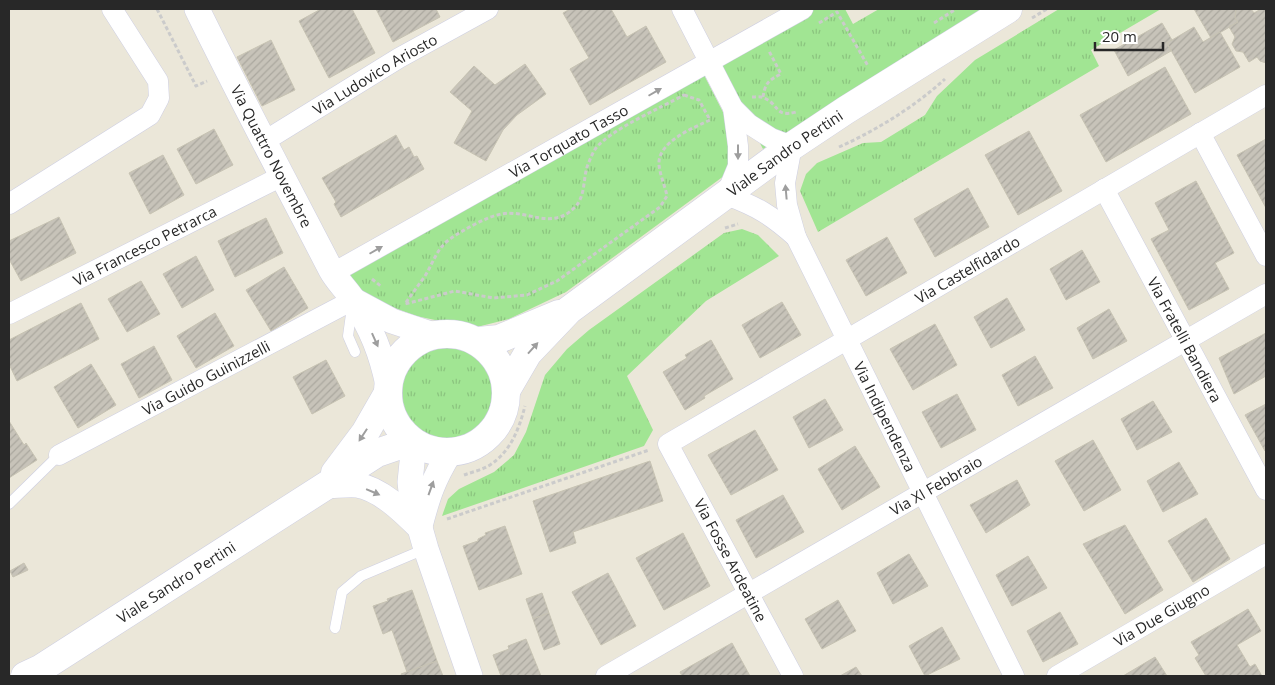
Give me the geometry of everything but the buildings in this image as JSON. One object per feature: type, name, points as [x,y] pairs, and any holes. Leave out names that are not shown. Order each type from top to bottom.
[{"type":"main road","name":"Viale Sandro Pertini","points":[[25,676],[40,669],[377,453],[413,442],[432,450],[456,464],[465,450],[480,443],[492,433],[506,405],[516,397],[528,353],[569,310],[792,146],[846,110],[1020,14]]},
{"type":"main road","name":"Viale Sandro Pertini","points":[[478,341],[498,339],[569,310]]},
{"type":"main road","name":"Viale Sandro Pertini","points":[[325,486],[365,433],[388,389],[393,368],[403,353],[417,341],[434,334],[456,334],[478,341],[493,354],[516,397]]},
{"type":"main road","points":[[388,389],[390,411],[399,428],[413,442]]},
{"type":"street","points":[[9,204],[150,115],[159,98],[158,81],[112,9]]},
{"type":"street","name":"Via Quattro Novembre","points":[[197,9],[263,142],[333,274],[353,300],[375,338],[383,358],[388,389]]},
{"type":"street","name":"Via Ludovico Ariosto","points":[[263,142],[398,58],[488,9]]},
{"type":"street","points":[[682,9],[733,108],[749,124],[771,138],[792,146]]},
{"type":"street","name":"Via Torquato Tasso","points":[[333,274],[803,9]]},
{"type":"street","name":"Via Castelfidardo","points":[[668,444],[1266,95]]},
{"type":"street","points":[[726,195],[738,166],[738,146],[733,108]]},
{"type":"street","points":[[1200,133],[1266,256]]},
{"type":"street","name":"Via Indipendenza","points":[[792,146],[785,183],[787,205],[796,237],[1014,676]]},
{"type":"street","name":"Via Francesco Petrarca","points":[[9,314],[282,176]]},
{"type":"street","name":"Via Fratelli Bandiera","points":[[1104,189],[1266,490]]},
{"type":"street","name":"Via Indipendenza","points":[[726,195],[754,206],[773,217],[796,237]]},
{"type":"street","name":"Via XI Febbraio","points":[[606,676],[1266,294]]},
{"type":"street","points":[[353,300],[392,321],[434,334]]},
{"type":"street","name":"Via Guido Guinizzelli","points":[[59,455],[353,300]]},
{"type":"street","points":[[413,442],[410,482],[412,500],[470,676]]},
{"type":"street","name":"Via Fosse Ardeatine","points":[[668,444],[793,676]]},
{"type":"street","points":[[423,538],[430,489],[437,473],[456,464]]},
{"type":"street","points":[[325,486],[358,485],[382,496],[402,510],[423,538]]},
{"type":"street","name":"Via Due Giugno","points":[[1057,676],[1266,554]]},
{"type":"lane","points":[[353,300],[348,336],[355,352]]},
{"type":"lane","points":[[9,504],[59,455]]},
{"type":"lane","points":[[335,628],[342,592],[361,576],[423,538]]},
{"type":"path","points":[[157,9],[196,86],[208,80]]},
{"type":"path","points":[[932,24],[956,9]]},
{"type":"path","points":[[1020,14],[1047,9]]},
{"type":"path","points":[[812,27],[837,12],[868,66]]},
{"type":"path","points":[[763,54],[777,46]]},
{"type":"path","points":[[762,97],[768,81],[781,74],[769,51]]},
{"type":"path","points":[[861,70],[876,60]]},
{"type":"path","points":[[830,151],[862,136],[928,94],[949,76]]},
{"type":"path","points":[[749,90],[752,98],[762,97],[770,101],[783,114],[794,113],[802,108]]},
{"type":"path","points":[[684,94],[698,100],[710,120],[675,138],[663,150],[659,164],[667,196],[660,207],[557,282],[527,295],[493,298],[455,291],[405,304],[424,276],[438,249],[450,239],[484,220],[502,214],[520,214],[544,220],[561,217],[575,208],[583,193],[588,164],[596,148],[611,135],[684,94]]},
{"type":"path","points":[[722,228],[742,223]]},
{"type":"path","points":[[456,464],[489,465],[506,450],[519,431],[516,397]]},
{"type":"path","points":[[423,538],[668,444]]},
{"type":"green space","points":[[815,9],[845,9],[853,24],[879,9],[983,9],[763,149],[719,64]]},
{"type":"green space","points":[[1059,9],[1161,9],[1091,50],[1099,66],[818,232],[800,191],[806,174],[817,163],[863,143],[881,142],[925,115],[937,96],[975,60]]},
{"type":"green space","points":[[703,73],[747,159],[566,292],[509,319],[473,328],[416,316],[392,307],[360,292],[349,274]]},
{"type":"green space","points":[[742,229],[758,235],[779,256],[706,301],[627,376],[653,430],[644,446],[442,516],[448,499],[459,489],[494,472],[514,455],[526,432],[545,375],[567,349],[589,330],[724,233]]},
{"type":"green space","points":[[448,344],[466,347],[482,358],[493,374],[496,392],[493,410],[482,426],[466,437],[448,440],[430,437],[414,426],[403,410],[400,392],[403,374],[414,358],[430,347]]}]
